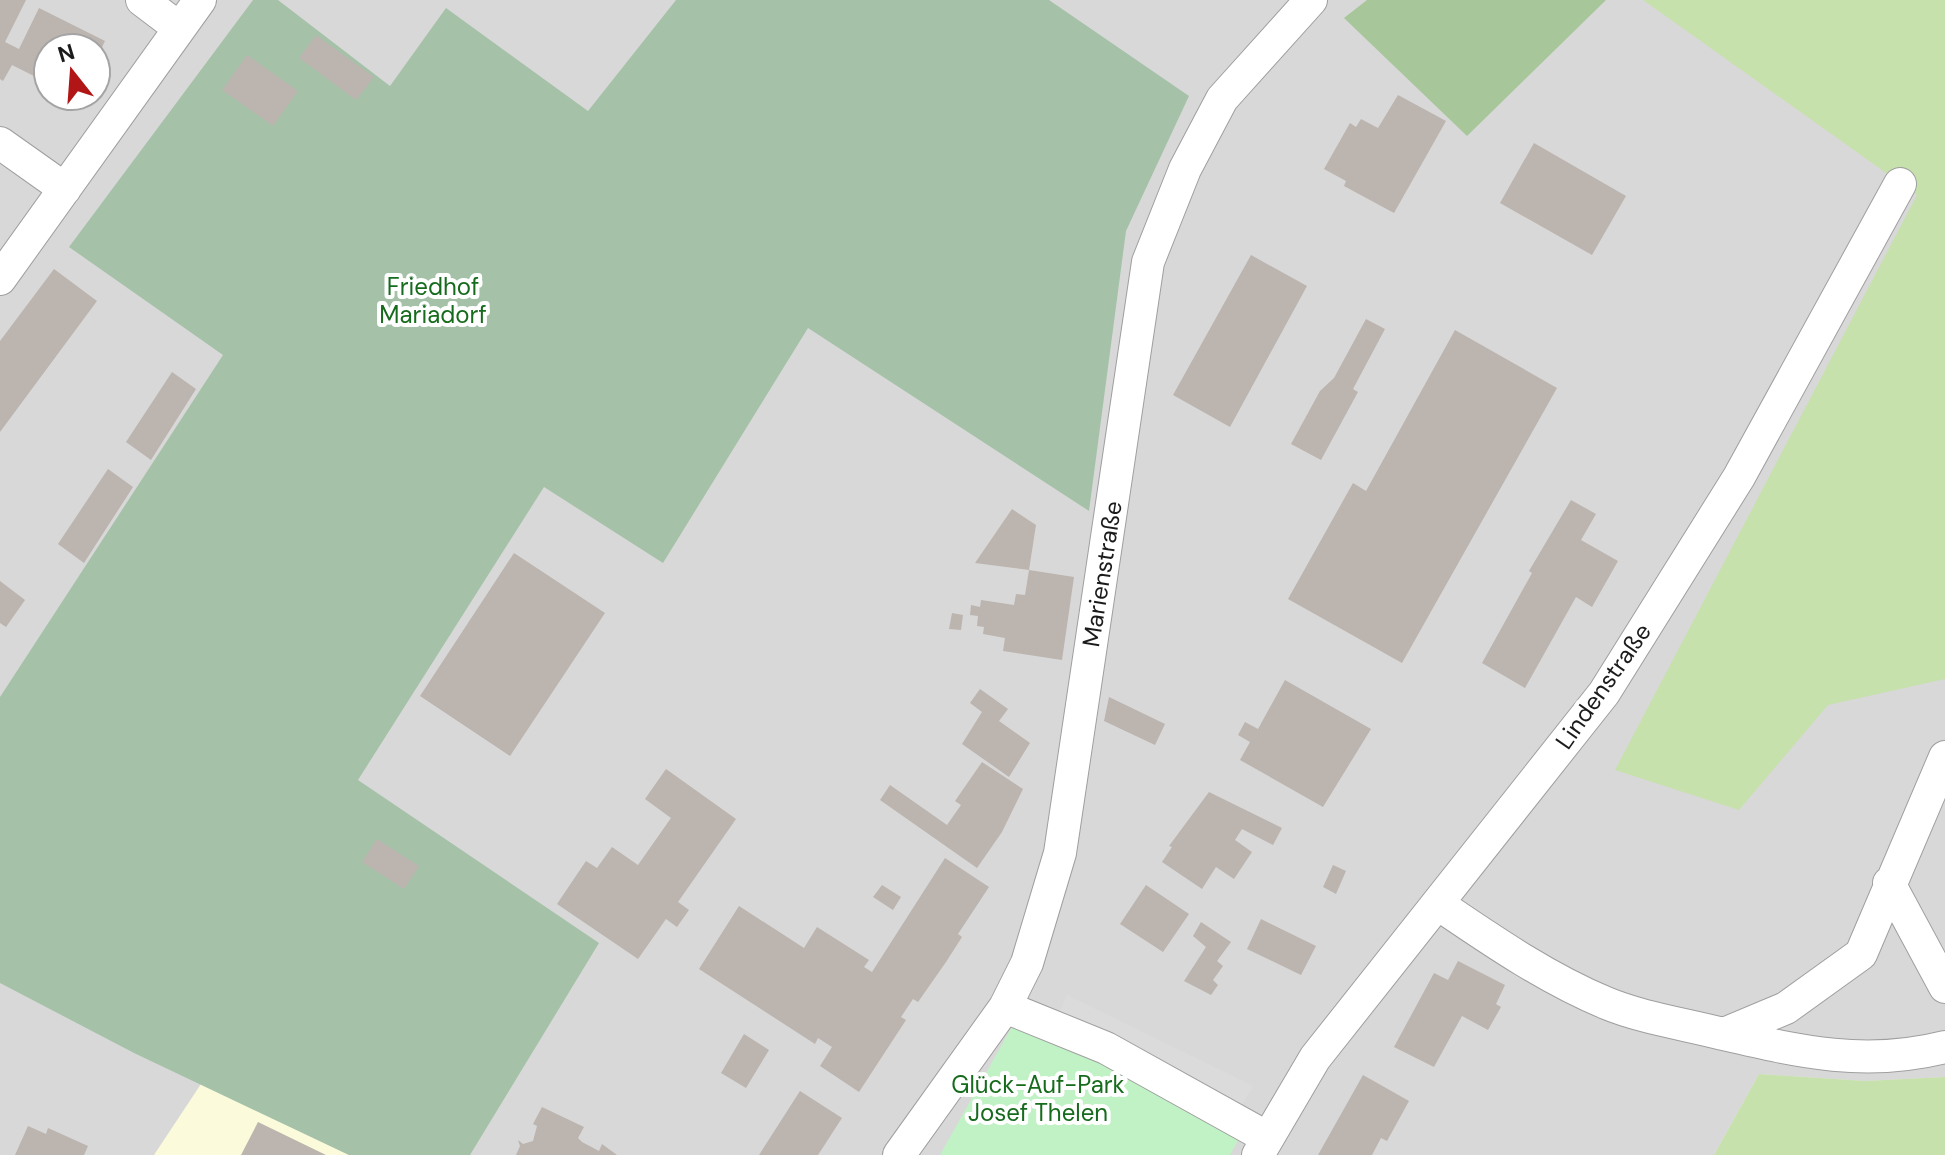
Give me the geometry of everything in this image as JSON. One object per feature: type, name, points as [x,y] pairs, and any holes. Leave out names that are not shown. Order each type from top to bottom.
[{"type":"street","points":[[142,0],[179,28]]},
{"type":"street","points":[[0,279],[200,0]]},
{"type":"street","name":"Marienstraße","points":[[899,1155],[1005,1007],[1027,963],[1060,853],[1148,262],[1185,169],[1222,99],[1311,0]]},
{"type":"street","points":[[0,143],[65,189]]},
{"type":"street","name":"Lindenstraße","points":[[1263,1146],[1315,1058],[1604,693],[1739,477],[1900,184]]},
{"type":"street","points":[[1724,1034],[1786,1008],[1861,954],[1945,757]]},
{"type":"street","points":[[1889,883],[1945,987]]},
{"type":"street","points":[[1438,904],[1516,956],[1607,1004],[1724,1034],[1848,1059],[1915,1054],[1945,1047]]},
{"type":"street","points":[[1005,1007],[1106,1048],[1263,1146]]},
{"type":"shaded area","points":[[0,0],[1945,0],[1945,1077],[1865,1081],[1759,1074],[1714,1155],[0,1155]]},
{"type":"shaded area","points":[[1367,0],[1606,0],[1467,136],[1344,18]]},
{"type":"shaded area","points":[[1067,995],[1253,1086],[1242,1105],[1057,1018]]},
{"type":"shaded area","points":[[201,1084],[349,1155],[154,1155]]},
{"type":"green space","name":"Friedhof Mariadorf","points":[[253,0],[278,0],[390,86],[446,8],[588,111],[676,0],[1049,0],[1189,96],[1126,231],[1089,511],[808,328],[663,563],[544,487],[358,780],[599,943],[470,1155],[349,1155],[134,1053],[0,983],[0,697],[223,355],[69,247]]},
{"type":"green space","points":[[1643,0],[1945,0],[1945,679],[1828,705],[1739,810],[1615,770],[1917,195]]},
{"type":"green space","name":"Glück-Auf-Park Josef Thelen","points":[[1014,1023],[1243,1131],[1230,1155],[940,1155]]},
{"type":"green space","points":[[1759,1074],[1865,1081],[1945,1077],[1945,1155],[1714,1155]]},
{"type":"building","points":[[0,0],[26,0],[5,42],[19,49],[39,8],[87,32],[32,32],[32,75],[12,65],[3,81],[0,79]]},
{"type":"building","points":[[316,35],[374,77],[356,100],[299,58]]},
{"type":"building","points":[[247,55],[298,91],[273,126],[222,90]]},
{"type":"building","points":[[1398,95],[1446,121],[1394,213],[1344,186],[1346,181],[1324,169],[1350,123],[1356,127],[1361,119],[1378,128]]},
{"type":"building","points":[[1534,143],[1626,196],[1592,255],[1500,203]]},
{"type":"building","points":[[1251,255],[1307,286],[1230,427],[1173,395]]},
{"type":"building","points":[[54,269],[97,301],[0,432],[0,341]]},
{"type":"building","points":[[1366,319],[1385,329],[1353,389],[1358,392],[1321,460],[1291,444],[1320,391],[1334,378]]},
{"type":"building","points":[[1455,330],[1557,388],[1402,663],[1288,599],[1353,483],[1366,491]]},
{"type":"building","points":[[172,372],[196,389],[151,460],[126,442]]},
{"type":"building","points":[[108,469],[133,487],[84,563],[58,544]]},
{"type":"building","points":[[1571,500],[1596,514],[1581,540],[1618,561],[1592,607],[1576,597],[1525,688],[1482,663],[1532,573],[1529,571]]},
{"type":"building","points":[[1012,509],[1036,525],[1029,570],[975,563]]},
{"type":"building","points":[[514,553],[605,613],[510,756],[420,696]]},
{"type":"building","points":[[1029,570],[1074,577],[1062,660],[1003,651],[1005,638],[983,634],[984,627],[977,626],[978,616],[970,615],[971,605],[980,607],[981,600],[1014,605],[1016,594],[1025,595]]},
{"type":"building","points":[[0,581],[25,600],[6,627],[0,623]]},
{"type":"building","points":[[952,613],[963,615],[961,630],[949,629]]},
{"type":"building","points":[[1285,680],[1371,729],[1323,807],[1240,760],[1250,742],[1238,735],[1245,722],[1258,729]]},
{"type":"building","points":[[980,689],[1008,709],[999,721],[1030,743],[1009,777],[962,744],[982,712],[970,703]]},
{"type":"building","points":[[1109,697],[1165,724],[1155,745],[1104,721]]},
{"type":"building","points":[[982,762],[1023,789],[1002,832],[977,868],[880,800],[890,785],[947,825],[961,805],[955,801]]},
{"type":"building","points":[[666,769],[736,819],[678,902],[689,910],[677,927],[666,919],[638,959],[557,904],[586,861],[597,868],[612,847],[638,865],[671,818],[645,799]]},
{"type":"building","points":[[1209,792],[1282,828],[1273,845],[1242,829],[1235,840],[1252,852],[1234,879],[1216,867],[1202,889],[1162,862],[1172,847],[1169,846]]},
{"type":"building","points":[[377,839],[419,866],[404,889],[362,862]]},
{"type":"building","points":[[945,858],[989,887],[958,934],[962,937],[946,962],[918,1002],[913,999],[901,1017],[906,1020],[859,1092],[820,1066],[832,1047],[818,1038],[815,1044],[699,969],[739,906],[804,948],[817,927],[869,960],[864,967],[872,972]]},
{"type":"building","points":[[1333,865],[1346,871],[1336,894],[1323,887]]},
{"type":"building","points":[[882,885],[901,897],[893,910],[873,897]]},
{"type":"building","points":[[1146,885],[1189,914],[1163,952],[1120,924]]},
{"type":"building","points":[[1261,919],[1316,946],[1301,975],[1247,949]]},
{"type":"building","points":[[1201,922],[1231,942],[1217,961],[1223,966],[1213,980],[1218,985],[1211,995],[1184,981],[1206,947],[1193,936]]},
{"type":"building","points":[[1458,961],[1505,985],[1496,1004],[1501,1007],[1488,1030],[1462,1016],[1434,1067],[1394,1047],[1434,973],[1448,980]]},
{"type":"building","points":[[744,1034],[769,1050],[746,1088],[721,1073]]},
{"type":"building","points":[[1363,1075],[1409,1101],[1387,1141],[1381,1138],[1372,1155],[1318,1155]]},
{"type":"building","points":[[800,1091],[842,1118],[818,1155],[759,1155]]},
{"type":"building","points":[[542,1107],[584,1127],[578,1138],[582,1142],[599,1151],[602,1144],[617,1155],[516,1155],[520,1146],[518,1140],[523,1144],[533,1141],[537,1126],[533,1124]]},
{"type":"building","points":[[258,1122],[326,1155],[241,1155]]},
{"type":"building","points":[[28,1126],[46,1134],[48,1128],[88,1146],[84,1155],[15,1155]]}]
